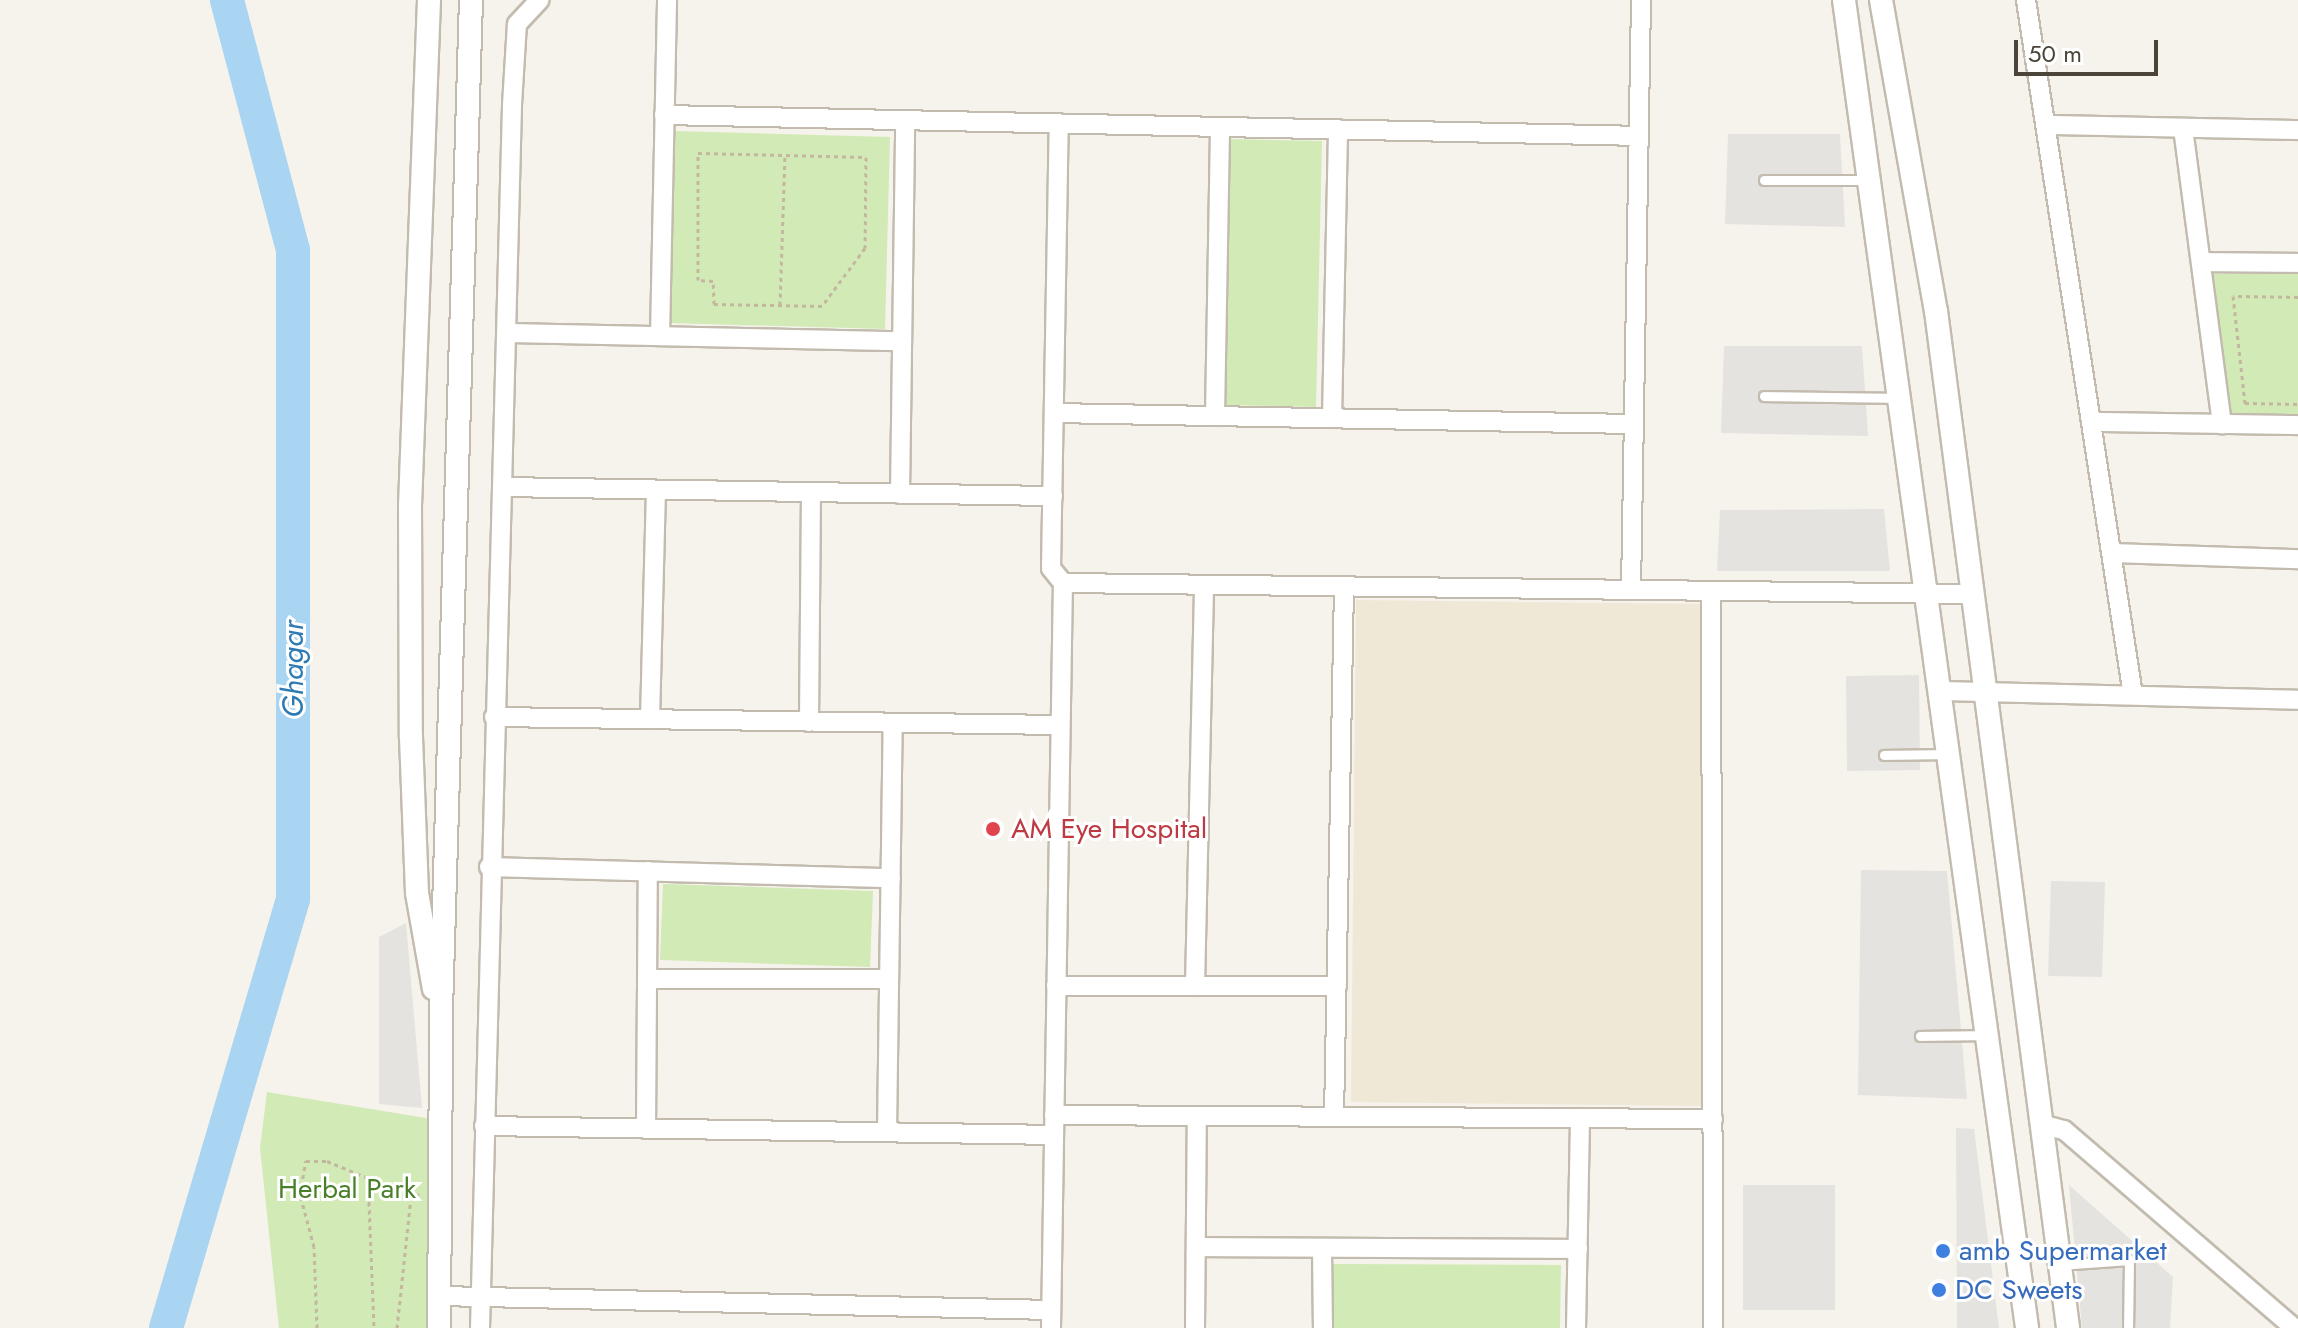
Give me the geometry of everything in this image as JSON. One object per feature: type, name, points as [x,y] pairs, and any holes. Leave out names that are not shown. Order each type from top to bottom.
[{"type":"street","points":[[418,0],[429,11],[410,505],[411,737],[417,893],[441,1010]]},
{"type":"street","points":[[439,1328],[441,1010],[471,0]]},
{"type":"street","points":[[480,1328],[489,867],[517,24],[539,0]]},
{"type":"street","points":[[660,336],[667,0]]},
{"type":"street","points":[[1631,590],[1641,0]]},
{"type":"street","points":[[1844,0],[1873,180],[2027,1328]]},
{"type":"street","points":[[1881,0],[1936,311],[2068,1328]]},
{"type":"street","points":[[2026,0],[2051,125],[2133,695]]},
{"type":"street","points":[[664,115],[1639,136]]},
{"type":"street","points":[[900,494],[905,120]]},
{"type":"street","points":[[439,1296],[1051,1319],[1063,583],[1051,568],[1059,123]]},
{"type":"street","points":[[2051,125],[2298,130]]},
{"type":"street","points":[[1215,416],[1220,127]]},
{"type":"street","points":[[2183,128],[2222,424]]},
{"type":"street","points":[[1332,418],[1338,129]]},
{"type":"street","points":[[2202,262],[2298,263]]},
{"type":"street","points":[[507,333],[902,341]]},
{"type":"street","points":[[1054,413],[1634,424]]},
{"type":"street","points":[[2096,422],[2298,425]]},
{"type":"street","points":[[502,487],[1053,496]]},
{"type":"street","points":[[650,719],[656,490]]},
{"type":"street","points":[[809,722],[811,492]]},
{"type":"street","points":[[2114,553],[2298,559]]},
{"type":"street","points":[[1063,583],[1972,594]]},
{"type":"street","points":[[1195,986],[1204,585]]},
{"type":"street","points":[[1334,1117],[1344,587]]},
{"type":"street","points":[[1711,591],[1713,1328]]},
{"type":"street","points":[[1941,691],[2298,700]]},
{"type":"street","points":[[494,717],[1060,725]]},
{"type":"street","points":[[887,1132],[893,723]]},
{"type":"street","points":[[489,867],[891,878]]},
{"type":"street","points":[[646,1129],[648,871]]},
{"type":"street","points":[[647,979],[889,979]]},
{"type":"street","points":[[1056,986],[1337,986]]},
{"type":"street","points":[[1054,1115],[1713,1119]]},
{"type":"street","points":[[1195,1328],[1197,1116]]},
{"type":"street","points":[[1576,1328],[1580,1118]]},
{"type":"street","points":[[2041,1124],[2064,1130],[2294,1328]]},
{"type":"street","points":[[484,1126],[1054,1135]]},
{"type":"street","points":[[1196,1247],[1578,1249]]},
{"type":"street","points":[[1322,1249],[1323,1328]]},
{"type":"lane","points":[[1764,180],[1873,180]]},
{"type":"lane","points":[[1764,396],[1902,398]]},
{"type":"lane","points":[[1884,755],[1950,754]]},
{"type":"lane","points":[[1920,1036],[1988,1035]]},
{"type":"lane","points":[[2059,1265],[2129,1260],[2128,1328]]},
{"type":"path","points":[[698,153],[866,157],[865,248],[822,306],[780,305],[714,304],[713,281],[698,280],[698,153]]},
{"type":"path","points":[[780,305],[785,155]]},
{"type":"path","points":[[2298,297],[2233,296],[2245,403],[2298,404]]},
{"type":"path","points":[[317,1328],[316,1261],[300,1194],[306,1161],[327,1161],[368,1178],[374,1328]]},
{"type":"path","points":[[397,1328],[411,1198],[440,1184]]},
{"type":"shaded area","points":[[1728,134],[1840,134],[1845,227],[1725,224]]},
{"type":"shaded area","points":[[1724,346],[1862,346],[1868,436],[1721,433]]},
{"type":"shaded area","points":[[1884,509],[1890,571],[1717,571],[1720,510]]},
{"type":"shaded area","points":[[1356,600],[1708,604],[1703,1106],[1351,1102]]},
{"type":"shaded area","points":[[1919,675],[1920,770],[1847,771],[1846,676]]},
{"type":"shaded area","points":[[1861,870],[1947,871],[1967,1099],[1858,1095]]},
{"type":"shaded area","points":[[2051,881],[2105,882],[2102,977],[2048,976]]},
{"type":"shaded area","points":[[406,923],[422,1108],[379,1104],[379,937]]},
{"type":"shaded area","points":[[1956,1128],[1974,1129],[1999,1328],[1957,1328]]},
{"type":"shaded area","points":[[1743,1185],[1835,1185],[1835,1310],[1743,1310]]},
{"type":"shaded area","points":[[2069,1185],[2173,1277],[2170,1328],[2082,1328]]},
{"type":"green space","points":[[674,131],[890,137],[885,329],[669,323]]},
{"type":"green space","points":[[1228,139],[1322,141],[1316,407],[1222,405]]},
{"type":"green space","points":[[2212,274],[2298,274],[2298,419],[2228,418]]},
{"type":"green space","points":[[663,884],[873,891],[870,967],[660,960]]},
{"type":"green space","name":"Herbal Park","points":[[267,1092],[432,1119],[426,1328],[279,1328],[260,1148]]},
{"type":"green space","points":[[1331,1264],[1561,1265],[1560,1328],[1331,1328]]},
{"type":"waterway","name":"Ghagar","points":[[166,1328],[293,899],[293,250],[227,0]]},
{"type":"place","name":"AM Eye Hospital","points":[[993,829]]},
{"type":"place","name":"amb Supermarket","points":[[1943,1251]]},
{"type":"place","name":"DC Sweets","points":[[1939,1290]]}]
